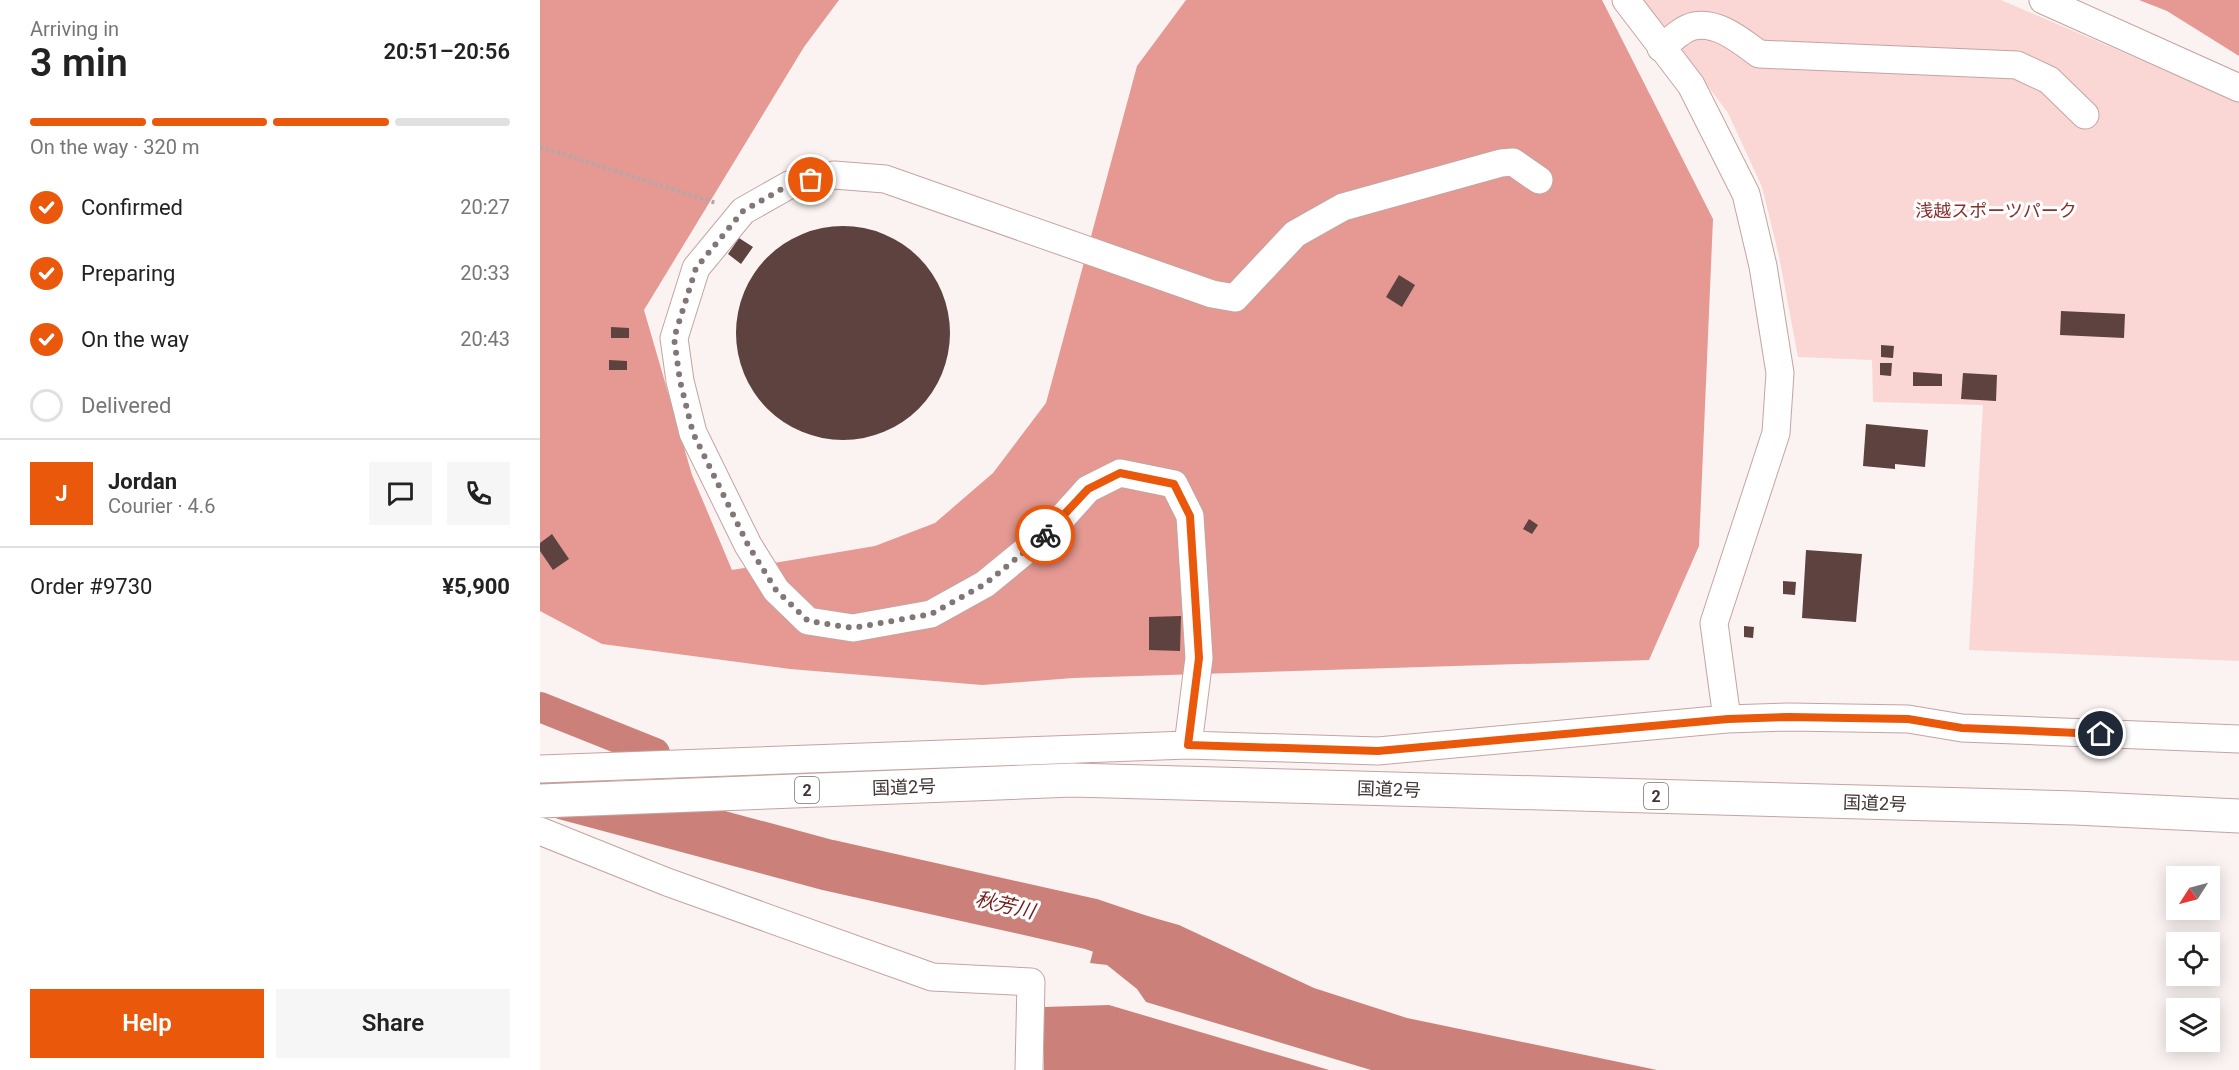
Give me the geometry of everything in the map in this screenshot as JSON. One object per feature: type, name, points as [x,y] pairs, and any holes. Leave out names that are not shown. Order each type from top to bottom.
[{"type":"highway","name":"国道2号","points":[[540,801],[1072,764],[2239,816]]},
{"type":"street","points":[[1626,0],[1691,85],[1746,194],[1763,266],[1780,373],[1776,433],[1714,623],[1728,719]]},
{"type":"street","points":[[2043,0],[2239,88]]},
{"type":"street","points":[[1661,48],[1692,26],[1706,26],[1728,32],[1760,54],[2017,65],[2049,80],[2085,115]]},
{"type":"street","points":[[1188,745],[1199,658],[1190,516],[1174,484],[1120,473],[1088,489],[1052,529],[985,584],[931,614],[853,628],[808,621],[776,590],[748,545],[693,433],[680,381],[674,338],[696,268],[743,211],[789,185],[834,175],[885,178],[1212,294],[1235,298],[1295,234],[1343,207],[1501,163],[1513,162],[1539,180]]},
{"type":"street","points":[[540,769],[1072,764],[1188,745],[1378,751],[1728,719],[1789,717],[1908,719],[1962,728],[2239,739]]},
{"type":"street","points":[[540,831],[667,882],[932,976],[1030,982],[1029,1070]]},
{"type":"path","points":[[540,147],[743,211]]},
{"type":"green space","name":"浅越スポーツパーク","points":[[1643,0],[2001,0],[2239,102],[2239,661],[1969,650],[1983,405],[1873,402],[1872,360],[1798,357],[1779,256],[1762,187],[1728,113]]},
{"type":"shaded area","points":[[540,0],[839,0],[804,47],[644,310],[692,475],[732,570],[875,546],[935,523],[993,473],[1046,403],[1137,66],[1186,0],[1602,0],[1713,219],[1699,546],[1649,660],[1073,678],[982,685],[790,669],[602,644],[540,611]]},
{"type":"shaded area","points":[[2139,0],[2239,0],[2239,56],[2167,11]]},
{"type":"shaded area","points":[[1105,904],[1179,925],[1314,988],[1407,1018],[1657,1070],[1371,1070],[1146,1002],[1137,989],[1107,965],[1090,963]]},
{"type":"shaded area","points":[[1109,1005],[1329,1070],[1044,1070],[1044,1007]]},
{"type":"building","points":[[843,226],[874,231],[893,239],[911,251],[925,265],[937,283],[945,302],[950,333],[945,364],[937,383],[925,401],[911,415],[893,427],[874,435],[843,440],[812,435],[793,427],[775,415],[761,401],[749,383],[741,364],[736,333],[741,302],[749,283],[761,265],[775,251],[793,239],[812,231]]},
{"type":"building","points":[[739,238],[753,247],[741,264],[728,254]]},
{"type":"building","points":[[1399,275],[1415,285],[1402,307],[1386,297]]},
{"type":"building","points":[[2061,311],[2125,314],[2124,338],[2060,335]]},
{"type":"building","points":[[611,327],[629,328],[629,338],[611,338]]},
{"type":"building","points":[[1881,345],[1894,346],[1893,358],[1881,357]]},
{"type":"building","points":[[609,360],[627,361],[627,370],[609,370]]},
{"type":"building","points":[[1880,363],[1892,363],[1891,376],[1880,375]]},
{"type":"building","points":[[1913,372],[1942,374],[1942,386],[1913,386]]},
{"type":"building","points":[[1963,373],[1997,375],[1996,401],[1961,399]]},
{"type":"building","points":[[1866,424],[1928,430],[1925,467],[1895,464],[1895,469],[1863,466]]},
{"type":"building","points":[[1529,519],[1538,525],[1532,534],[1523,529]]},
{"type":"building","points":[[552,534],[569,559],[553,570],[540,551],[540,543]]},
{"type":"building","points":[[1806,550],[1862,554],[1856,622],[1802,618]]},
{"type":"building","points":[[1783,581],[1796,582],[1795,595],[1783,594]]},
{"type":"building","points":[[1181,616],[1180,651],[1149,650],[1149,617]]},
{"type":"building","points":[[1744,626],[1754,627],[1753,638],[1744,637]]},
{"type":"waterway","points":[[540,707],[655,753]]},
{"type":"waterway","name":"秋芳川","points":[[540,784],[564,794],[828,865],[1091,924],[1165,949]]},
{"type":"way so far","points":[[811,180],[789,185],[743,211],[696,268],[674,338],[680,381],[693,433],[748,545],[776,590],[808,621],[853,628],[931,614],[985,584],[1045,535]]},
{"type":"route","points":[[1045,535],[1088,489],[1120,473],[1174,484],[1190,516],[1199,658],[1188,745],[1378,751],[1728,719],[1789,717],[1908,719],[1962,728],[2101,734]]}]
